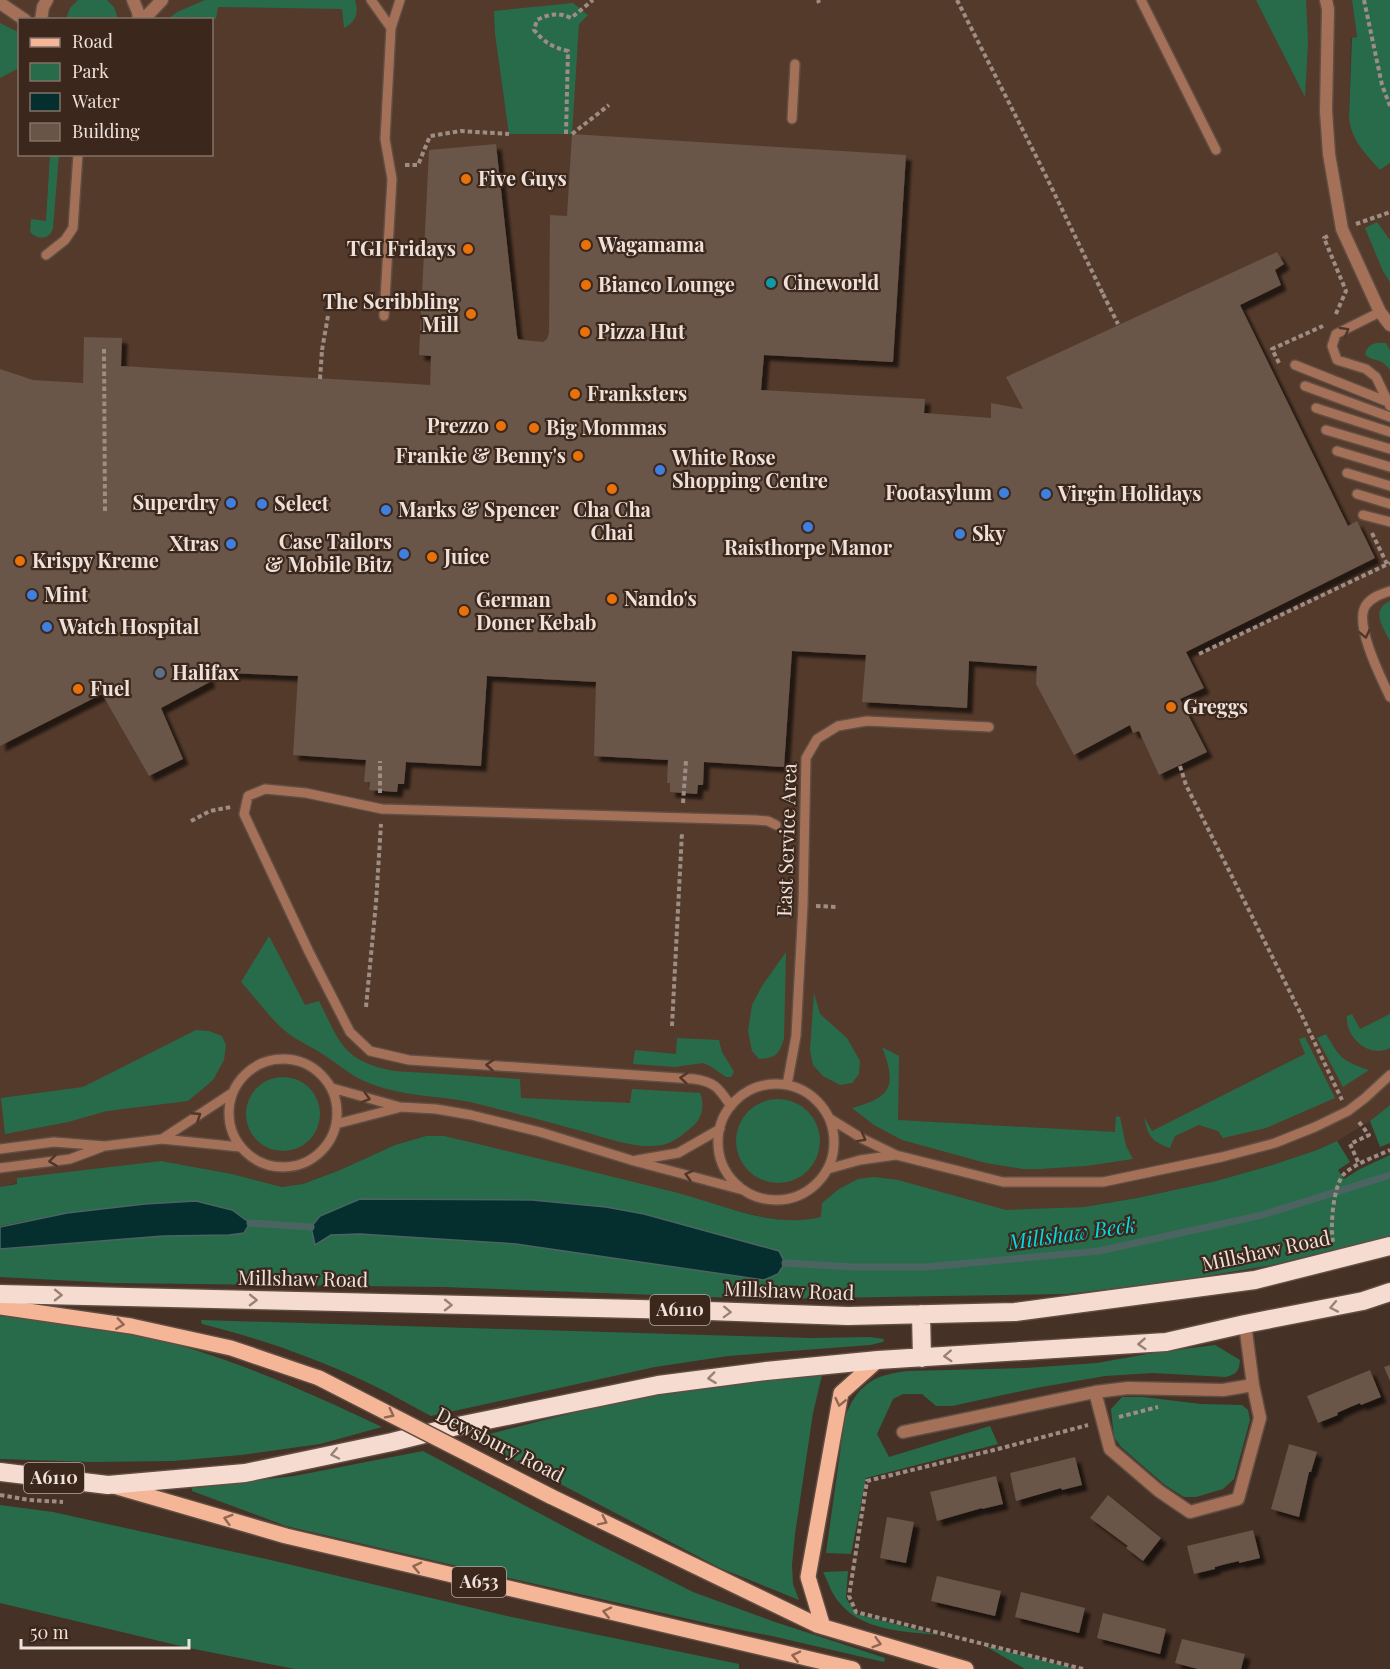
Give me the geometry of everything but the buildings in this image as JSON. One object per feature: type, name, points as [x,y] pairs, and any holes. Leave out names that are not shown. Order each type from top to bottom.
[{"type":"highway","name":"Millshaw Road","points":[[0,1294],[848,1316],[1015,1312],[1255,1280],[1390,1246]]},
{"type":"highway","name":"A6110","points":[[0,1472],[108,1485],[245,1473],[658,1385],[765,1371],[878,1360],[1166,1342],[1364,1301],[1390,1292]]},
{"type":"highway","points":[[921,1314],[922,1358]]},
{"type":"main road","name":"Dewsbury Road","points":[[0,1307],[142,1328],[231,1348],[319,1378],[550,1496],[823,1627],[966,1669]]},
{"type":"main road","points":[[823,1627],[808,1577],[841,1393],[878,1360]]},
{"type":"main road","name":"A653","points":[[108,1485],[286,1536],[854,1669]]},
{"type":"street","points":[[41,18],[47,0]]},
{"type":"street","points":[[133,0],[140,18]]},
{"type":"street","points":[[143,18],[162,0]]},
{"type":"street","points":[[1326,0],[1328,9],[1326,111],[1331,165],[1342,229],[1380,312],[1390,324]]},
{"type":"street","points":[[0,3],[22,18]]},
{"type":"street","points":[[1095,1392],[1110,1449],[1159,1491],[1191,1512],[1238,1499],[1260,1418],[1245,1324]]},
{"type":"street","points":[[903,1432],[1095,1392],[1128,1388],[1223,1390],[1253,1385]]},
{"type":"lane","points":[[371,0],[391,27]]},
{"type":"lane","points":[[384,316],[392,179],[385,139],[391,27],[400,0]]},
{"type":"lane","points":[[1141,0],[1216,150]]},
{"type":"lane","points":[[792,119],[795,64]]},
{"type":"lane","points":[[46,255],[65,240],[73,228],[78,156]]},
{"type":"lane","points":[[1380,312],[1336,334],[1332,346],[1337,360],[1366,369],[1376,377],[1389,404]]},
{"type":"lane","points":[[1295,365],[1389,404]]},
{"type":"lane","points":[[1305,386],[1390,417]]},
{"type":"lane","points":[[1316,408],[1390,432]]},
{"type":"lane","points":[[1326,430],[1390,449]]},
{"type":"lane","points":[[1337,451],[1390,467]]},
{"type":"lane","points":[[1347,473],[1390,486]]},
{"type":"lane","points":[[1358,494],[1390,504]]},
{"type":"lane","points":[[1363,515],[1390,522]]},
{"type":"lane","points":[[1390,591],[1374,597],[1365,607],[1362,625],[1368,646],[1390,697]]},
{"type":"lane","name":"East Service Area","points":[[787,1085],[796,1036],[803,905],[806,758],[817,739],[838,726],[867,721],[989,727]]},
{"type":"lane","points":[[731,1106],[719,1090],[708,1081],[409,1060],[370,1051],[350,1032],[309,952],[244,814],[249,796],[265,789],[306,793],[382,809],[683,817],[768,821],[776,825]]},
{"type":"lane","points":[[288,1058],[306,1063],[321,1073],[332,1088],[337,1106],[333,1136],[321,1152],[304,1163],[282,1168],[261,1163],[240,1147],[231,1130],[228,1112],[232,1093],[242,1077],[255,1066],[271,1059],[288,1058]]},
{"type":"lane","points":[[829,1118],[863,1139],[896,1155],[1003,1182],[1102,1182],[1222,1157],[1275,1143],[1348,1111],[1390,1075]]},
{"type":"lane","points":[[332,1088],[400,1107],[436,1109],[471,1115],[540,1132],[634,1161],[743,1190],[761,1198],[780,1200],[800,1195],[816,1184],[828,1169],[834,1148],[834,1133],[829,1118],[813,1096],[787,1085],[771,1084],[742,1095],[731,1106],[720,1129],[718,1146],[722,1163],[731,1178],[743,1190]]},
{"type":"lane","points":[[162,1139],[232,1093]]},
{"type":"lane","points":[[336,1124],[400,1107]]},
{"type":"lane","points":[[634,1161],[678,1153],[720,1129]]},
{"type":"lane","points":[[0,1149],[54,1142],[105,1146],[162,1139],[240,1147]]},
{"type":"lane","points":[[0,1168],[70,1159],[105,1146]]},
{"type":"lane","points":[[828,1169],[860,1160],[896,1155]]},
{"type":"path","points":[[566,134],[568,51],[558,49],[544,41],[534,30],[537,20],[550,13],[571,18],[594,0]]},
{"type":"path","points":[[957,0],[1046,174],[1118,324]]},
{"type":"path","points":[[1364,0],[1382,85],[1390,106]]},
{"type":"path","points":[[572,134],[609,105]]},
{"type":"path","points":[[389,166],[418,165],[430,136],[461,131],[509,134]]},
{"type":"path","points":[[320,379],[328,316]]},
{"type":"path","points":[[104,349],[105,512]]},
{"type":"path","points":[[1199,654],[1390,563]]},
{"type":"path","points":[[366,1006],[382,809],[379,791],[380,761]]},
{"type":"path","points":[[672,1026],[686,761]]},
{"type":"path","points":[[1180,766],[1186,785],[1348,1111],[1369,1135],[1350,1144],[1359,1164]]},
{"type":"path","points":[[191,821],[210,811],[246,805]]},
{"type":"path","points":[[1354,1255],[1341,1249],[1332,1241],[1334,1204],[1339,1183],[1344,1174],[1359,1164],[1390,1150]]},
{"type":"path","points":[[1083,1669],[856,1612],[849,1596],[867,1481],[1168,1404]]},
{"type":"shaded area","points":[[0,0],[1352,0],[1357,38],[1351,38],[1349,117],[1380,170],[1390,163],[1390,1105],[1370,1121],[1337,1141],[1269,1166],[1216,1181],[1084,1207],[787,1221],[426,1136],[395,1145],[303,1184],[282,1187],[232,1174],[161,1161],[17,1179],[17,1183],[0,1187]]},
{"type":"green space","points":[[78,0],[107,0],[114,7],[118,18],[66,18],[70,8]]},
{"type":"green space","points":[[205,0],[355,0],[357,9],[354,20],[344,28],[342,9],[218,7],[216,19],[169,18],[177,12]]},
{"type":"green space","points":[[1256,0],[1306,0],[1308,43],[1305,97]]},
{"type":"green space","points":[[1352,0],[1390,0],[1390,163],[1380,170],[1360,146],[1350,125],[1352,38],[1357,37]]},
{"type":"green space","points":[[573,3],[588,15],[579,24],[572,134],[509,134],[494,11]]},
{"type":"green space","points":[[0,23],[18,32],[18,69],[0,78]]},
{"type":"green space","points":[[50,156],[59,156],[53,228],[47,237],[43,238],[30,232],[31,219],[46,221]]},
{"type":"green space","points":[[1377,222],[1390,240],[1390,282],[1365,228]]},
{"type":"green space","points":[[1386,343],[1390,350],[1390,370],[1380,361],[1371,359],[1365,354],[1370,346]]},
{"type":"green space","points":[[1390,601],[1390,641],[1379,614],[1384,605]]},
{"type":"green space","points":[[269,936],[305,1005],[319,1001],[345,1048],[364,1062],[394,1071],[520,1079],[521,1098],[630,1103],[632,1089],[700,1093],[702,1106],[700,1115],[693,1126],[674,1140],[662,1145],[642,1146],[470,1102],[386,1089],[367,1083],[284,1030],[241,982]]},
{"type":"green space","points":[[786,952],[784,1039],[776,1054],[769,1058],[759,1059],[752,1051],[748,1031],[752,1005],[762,986]]},
{"type":"green space","points":[[814,993],[820,1014],[847,1038],[860,1061],[859,1074],[852,1083],[840,1085],[823,1076],[813,1065],[810,1050]]},
{"type":"green space","points":[[1352,1014],[1360,1029],[1390,1014],[1390,1048],[1374,1051],[1360,1044],[1347,1024],[1347,1016]]},
{"type":"green space","points":[[196,1030],[209,1031],[222,1036],[226,1045],[224,1060],[213,1080],[188,1101],[107,1111],[68,1122],[5,1134],[1,1098],[83,1087]]},
{"type":"green space","points":[[1326,1034],[1343,1058],[1369,1070],[1343,1087],[1317,1038]]},
{"type":"green space","points":[[1305,1037],[1335,1098],[1266,1128],[1223,1138],[1218,1131],[1199,1125],[1175,1136],[1170,1148],[1151,1137],[1144,1117],[1152,1131],[1305,1054],[1299,1039]]},
{"type":"green space","points":[[677,1038],[719,1040],[722,1052],[734,1072],[731,1077],[726,1077],[703,1063],[675,1067],[633,1064],[635,1050],[676,1054]]},
{"type":"green space","points":[[882,1047],[899,1056],[898,1120],[1115,1132],[1116,1116],[1120,1117],[1126,1146],[1133,1159],[1086,1166],[1023,1169],[986,1163],[902,1140],[874,1125],[852,1108],[876,1099],[888,1088],[889,1071]]},
{"type":"green space","points":[[283,1077],[304,1083],[314,1093],[320,1114],[314,1135],[304,1145],[283,1151],[262,1145],[252,1135],[246,1114],[252,1093],[262,1083]]},
{"type":"green space","points":[[778,1099],[794,1102],[808,1111],[817,1125],[820,1141],[817,1157],[808,1171],[794,1180],[778,1183],[762,1180],[748,1171],[739,1157],[736,1141],[739,1125],[748,1111],[762,1102]]},
{"type":"green space","points":[[1390,1105],[1390,1143],[1380,1147],[1370,1121]]},
{"type":"green space","points":[[426,1136],[444,1136],[674,1192],[765,1218],[803,1220],[821,1217],[822,1203],[839,1189],[858,1179],[874,1177],[898,1180],[1006,1210],[1084,1207],[1216,1181],[1269,1166],[1337,1141],[1350,1162],[1338,1170],[1344,1179],[1390,1155],[1390,1236],[1272,1265],[1183,1280],[1067,1294],[764,1299],[444,1287],[114,1283],[0,1277],[0,1249],[163,1236],[244,1233],[232,1210],[195,1201],[67,1213],[0,1226],[0,1187],[17,1184],[17,1178],[161,1161],[232,1174],[282,1187],[303,1184],[395,1145]],"holes":[[[360,1199],[532,1200],[606,1207],[785,1263],[778,1274],[517,1244],[360,1234],[331,1235]]]},
{"type":"green space","points":[[0,1316],[73,1325],[171,1343],[243,1366],[382,1427],[320,1444],[241,1455],[173,1461],[92,1462],[0,1459]]},
{"type":"green space","points":[[201,1320],[884,1339],[883,1342],[870,1345],[728,1356],[655,1367],[431,1416],[326,1364],[244,1335],[202,1324]]},
{"type":"green space","points":[[1215,1345],[1240,1360],[1235,1373],[1226,1377],[1153,1373],[1105,1376],[952,1406],[936,1406],[922,1394],[903,1394],[893,1399],[877,1434],[889,1457],[990,1426],[998,1444],[866,1478],[851,1554],[826,1553],[845,1417],[855,1396],[868,1383],[885,1375],[908,1371],[1026,1368],[1097,1363]]},
{"type":"green space","points":[[822,1375],[813,1413],[795,1534],[793,1584],[799,1600],[720,1568],[473,1438],[593,1408],[666,1393],[724,1384]]},
{"type":"green space","points":[[1122,1397],[1242,1405],[1248,1410],[1250,1420],[1234,1479],[1223,1489],[1196,1497],[1184,1497],[1165,1485],[1121,1447],[1114,1437],[1111,1409]]},
{"type":"green space","points":[[423,1451],[693,1592],[885,1658],[884,1662],[286,1526],[192,1491],[192,1488],[294,1476]]},
{"type":"green space","points":[[0,1505],[53,1512],[275,1561],[507,1616],[739,1664],[739,1669],[295,1669],[189,1648],[0,1603]]},
{"type":"green space","points":[[848,1571],[846,1598],[856,1614],[937,1635],[883,1628],[870,1624],[847,1611],[831,1591],[823,1572]]},
{"type":"green space","points":[[985,1646],[1076,1669],[1025,1669]]},
{"type":"water","points":[[360,1199],[532,1200],[606,1207],[644,1214],[779,1251],[785,1263],[778,1274],[764,1280],[516,1244],[360,1234],[331,1235],[315,1245],[311,1227],[320,1216]]},
{"type":"water","points":[[196,1201],[232,1210],[250,1223],[244,1233],[229,1235],[163,1236],[0,1249],[0,1227],[67,1213]]},
{"type":"waterway","name":"Millshaw Beck","points":[[785,1263],[853,1267],[927,1267],[1099,1251],[1262,1215],[1390,1175]]},
{"type":"waterway","name":"Millshaw Beck","points":[[250,1223],[311,1227]]},
{"type":"place","name":"Five Guys","points":[[466,179]]},
{"type":"place","name":"Wagamama","points":[[586,245]]},
{"type":"place","name":"TGI Fridays","points":[[468,249]]},
{"type":"place","name":"Cineworld","points":[[771,283]]},
{"type":"place","name":"Bianco Lounge","points":[[586,285]]},
{"type":"place","name":"The Scribbling Mill","points":[[471,314]]},
{"type":"place","name":"Pizza Hut","points":[[585,332]]},
{"type":"place","name":"Franksters","points":[[575,394]]},
{"type":"place","name":"Prezzo","points":[[501,426]]},
{"type":"place","name":"Big Mommas","points":[[534,428]]},
{"type":"place","name":"Frankie & Benny's","points":[[578,456]]},
{"type":"place","name":"White Rose Shopping Centre","points":[[660,470]]},
{"type":"place","name":"Cha Cha Chai","points":[[612,489]]},
{"type":"place","name":"Footasylum","points":[[1004,493]]},
{"type":"place","name":"Virgin Holidays","points":[[1046,494]]},
{"type":"place","name":"Superdry","points":[[231,503]]},
{"type":"place","name":"Select","points":[[262,504]]},
{"type":"place","name":"Marks & Spencer","points":[[386,510]]},
{"type":"place","name":"Raisthorpe Manor","points":[[808,527]]},
{"type":"place","name":"Sky","points":[[960,534]]},
{"type":"place","name":"Xtras","points":[[231,544]]},
{"type":"place","name":"Case Tailors & Mobile Bitz","points":[[404,554]]},
{"type":"place","name":"Juice","points":[[432,557]]},
{"type":"place","name":"Krispy Kreme","points":[[20,561]]},
{"type":"place","name":"Mint","points":[[32,595]]},
{"type":"place","name":"Nando's","points":[[612,599]]},
{"type":"place","name":"German Doner Kebab","points":[[464,611]]},
{"type":"place","name":"Watch Hospital","points":[[47,627]]},
{"type":"place","name":"Halifax","points":[[160,673]]},
{"type":"place","name":"Fuel","points":[[78,689]]},
{"type":"place","name":"Greggs","points":[[1171,707]]}]
